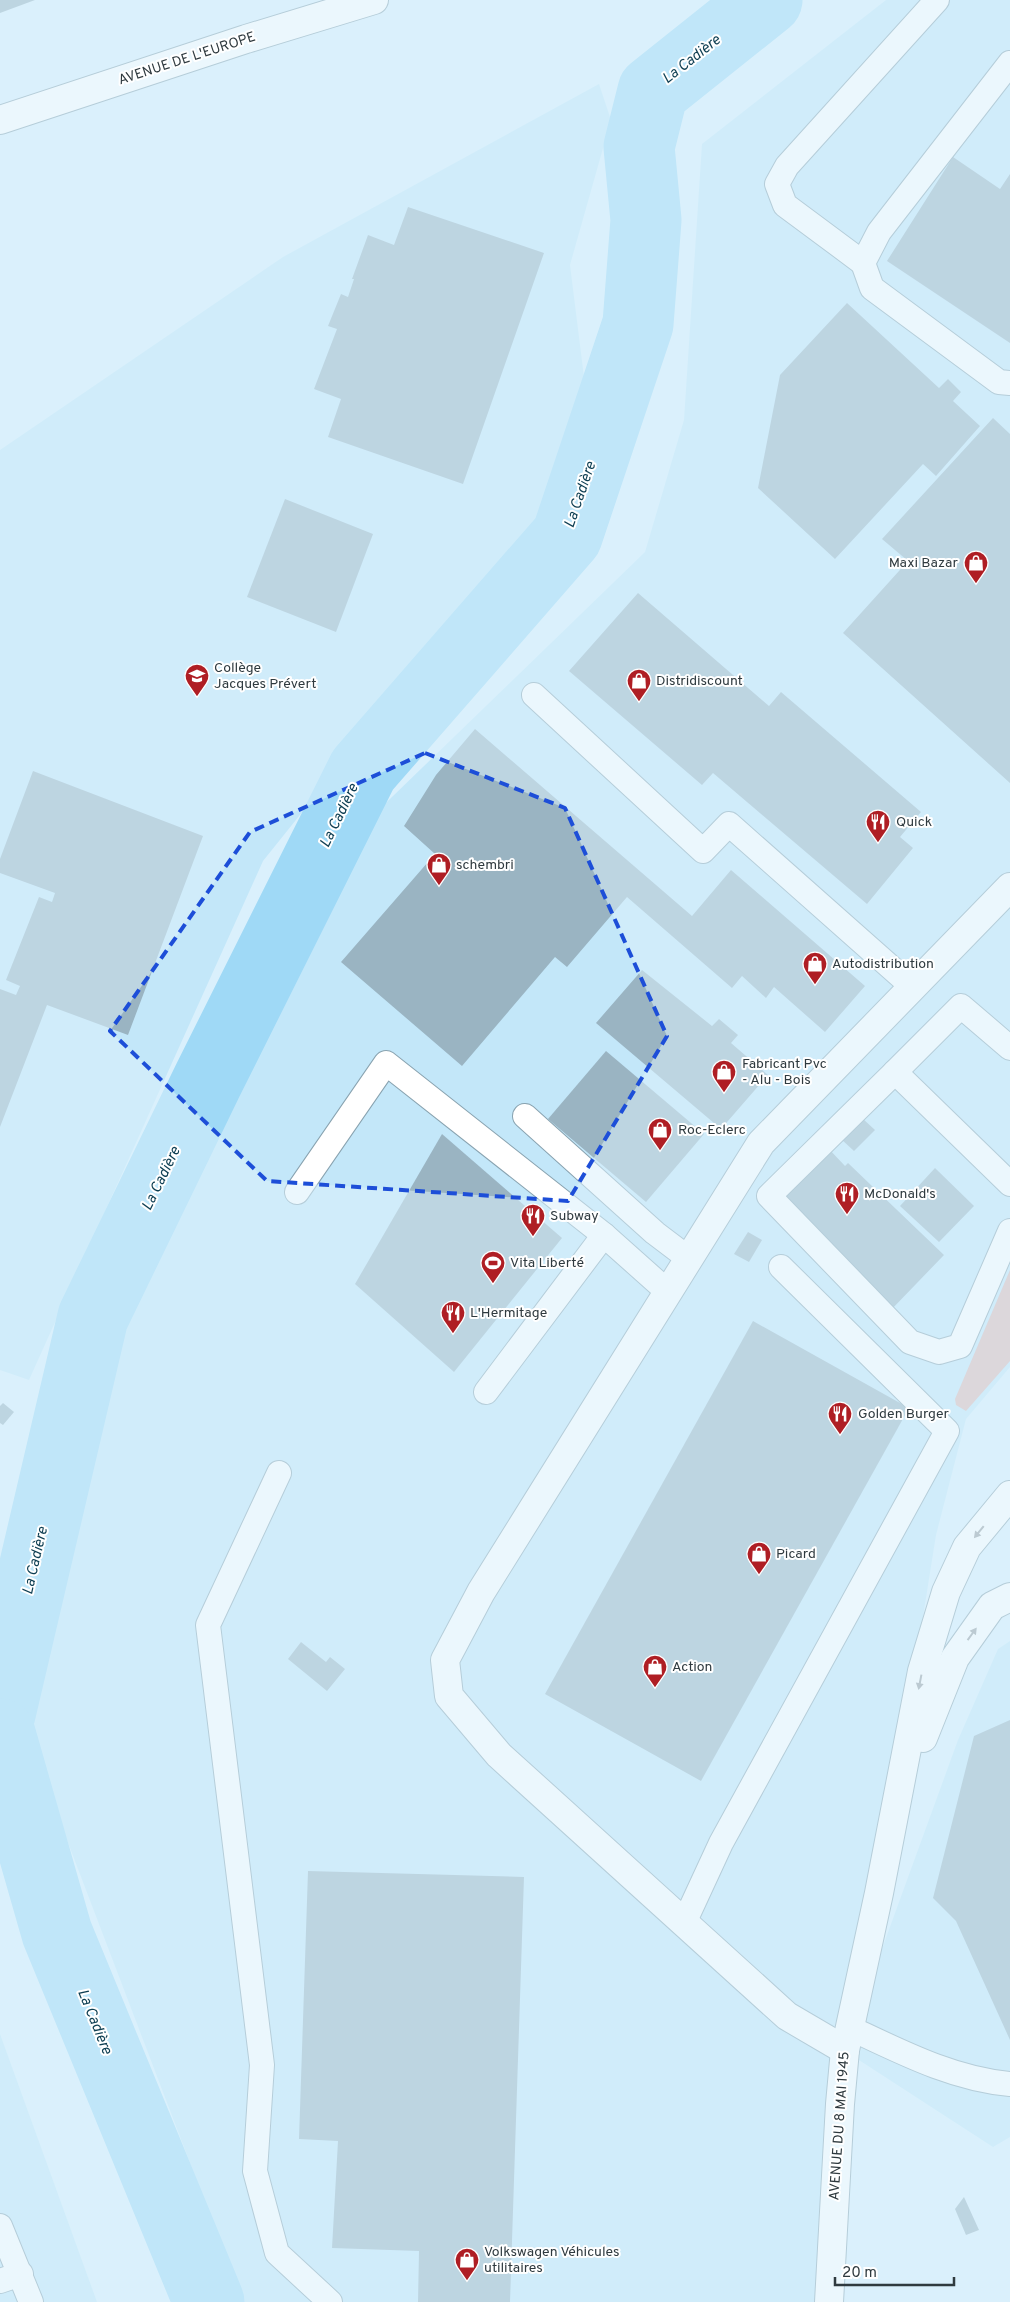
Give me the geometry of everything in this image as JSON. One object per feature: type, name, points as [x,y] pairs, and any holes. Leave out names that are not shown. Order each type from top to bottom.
[{"type":"street","name":"AVENUE DE L'EUROPE","points":[[0,120],[246,39],[374,0]]},
{"type":"street","points":[[848,2039],[787,2016],[499,1754],[449,1696],[445,1660],[481,1592],[761,1143],[1010,887]]},
{"type":"street","points":[[879,1893],[922,1671],[946,1592],[967,1547],[1010,1494]]},
{"type":"street","points":[[879,1893],[927,1724],[955,1658],[992,1606],[1010,1597]]},
{"type":"street","name":"AVENUE DU 8 MAI 1945","points":[[830,2302],[840,2104],[848,2039],[879,1893]]},
{"type":"lane","points":[[937,0],[787,166],[777,184],[785,205],[863,263],[872,288],[999,382],[1010,383]]},
{"type":"lane","points":[[863,263],[879,232],[1010,63]]},
{"type":"lane","points":[[534,694],[703,851],[729,824],[913,987]]},
{"type":"lane","points":[[1010,1048],[961,1006],[769,1196],[910,1342],[939,1352],[960,1346],[1010,1231]]},
{"type":"lane","points":[[297,1192],[386,1063],[604,1235],[668,1292]]},
{"type":"lane","points":[[895,1072],[1010,1184]]},
{"type":"lane","points":[[525,1116],[655,1233],[688,1258]]},
{"type":"lane","points":[[486,1392],[604,1235]]},
{"type":"lane","points":[[684,1923],[721,1843],[947,1430],[781,1267]]},
{"type":"lane","points":[[279,1473],[208,1625],[262,2065],[255,2171],[277,2252],[330,2302]]},
{"type":"lane","points":[[848,2039],[987,2082],[1010,2084]]},
{"type":"lane","points":[[0,2226],[10,2278],[31,2302]]},
{"type":"highlighted area","points":[[425,753],[565,808],[667,1036],[568,1201],[267,1181],[110,1031],[250,832]]},
{"type":"shaded area","points":[[886,0],[1010,0],[1010,1367],[966,1419],[936,1535],[879,1893],[847,2045],[958,1740],[998,1649],[1010,1641],[1010,2137],[993,2147],[845,2051],[835,2302],[243,2302],[22,1722],[112,1319],[329,858],[645,552],[684,420],[702,144]]},
{"type":"shaded area","name":"Collège Jacques Prévert","points":[[599,84],[611,120],[570,265],[585,385],[571,473],[526,533],[263,861],[29,1380],[0,1370],[0,450],[283,257]]},
{"type":"shaded area","points":[[1010,1270],[1010,1361],[966,1411],[956,1405],[955,1399]]},
{"type":"shaded area","points":[[0,2034],[97,2302],[0,2302]]},
{"type":"building","points":[[0,0],[35,0],[0,13]]},
{"type":"building","points":[[953,157],[1000,189],[1010,174],[1010,343],[887,261]]},
{"type":"building","points":[[408,207],[544,253],[463,484],[328,437],[341,399],[314,389],[337,329],[328,326],[341,294],[348,297],[354,279],[352,279],[368,235],[394,245]]},
{"type":"building","points":[[847,303],[939,388],[948,379],[961,392],[953,401],[980,426],[936,476],[923,464],[835,559],[758,488],[780,375]]},
{"type":"building","points":[[993,418],[1010,434],[1010,783],[843,633],[908,561],[882,539]]},
{"type":"building","points":[[285,499],[373,534],[336,632],[247,597]]},
{"type":"building","points":[[638,593],[769,706],[781,692],[921,812],[900,837],[913,848],[867,904],[713,773],[702,785],[569,671]]},
{"type":"building","points":[[475,729],[692,916],[731,870],[865,986],[825,1032],[774,987],[766,998],[742,976],[732,988],[627,897],[567,967],[555,957],[462,1066],[341,962],[435,854],[404,826],[436,775]]},
{"type":"building","points":[[33,771],[203,836],[128,1035],[47,1005],[0,1127],[0,989],[16,995],[20,986],[6,980],[39,897],[52,902],[55,893],[0,873],[0,859]]},
{"type":"building","points":[[642,970],[712,1026],[719,1019],[738,1035],[731,1043],[768,1075],[721,1129],[596,1023]]},
{"type":"building","points":[[606,1051],[704,1134],[646,1202],[548,1119]]},
{"type":"building","points":[[862,1118],[875,1130],[854,1151],[841,1139]]},
{"type":"building","points":[[442,1134],[562,1238],[454,1372],[355,1284]]},
{"type":"building","points":[[828,1148],[845,1166],[848,1163],[944,1255],[890,1311],[779,1198]]},
{"type":"building","points":[[935,1168],[974,1206],[939,1242],[900,1206]]},
{"type":"building","points":[[748,1232],[762,1240],[749,1262],[734,1254]]},
{"type":"building","points":[[753,1321],[909,1408],[701,1781],[545,1694]]},
{"type":"building","points":[[3,1403],[14,1412],[3,1425],[0,1423],[0,1406]]},
{"type":"building","points":[[301,1642],[326,1662],[330,1657],[345,1669],[327,1691],[288,1659]]},
{"type":"building","points":[[1010,1720],[1010,2040],[956,1921],[933,1898],[974,1736]]},
{"type":"building","points":[[308,1871],[524,1877],[510,2302],[418,2302],[419,2251],[332,2248],[338,2141],[299,2139]]},
{"type":"building","points":[[964,2197],[979,2230],[966,2235],[955,2209]]},
{"type":"waterway","name":"La Cadière","points":[[0,1714],[93,1317],[208,1080],[363,770],[567,536],[638,324],[646,220],[639,147],[653,91],[767,0]]},
{"type":"waterway","name":"La Cadière","points":[[0,1734],[57,1933],[209,2302]]},
{"type":"place","name":"Maxi Bazar","points":[[976,584]]},
{"type":"place","name":"Collège Jacques Prévert","points":[[197,697]]},
{"type":"place","name":"Distridiscount","points":[[639,702]]},
{"type":"place","name":"Quick","points":[[878,843]]},
{"type":"place","name":"schembri","points":[[439,886]]},
{"type":"place","name":"Autodistribution","points":[[815,985]]},
{"type":"place","name":"Fabricant Pvc - Alu - Bois","points":[[724,1093]]},
{"type":"place","name":"Roc-Eclerc","points":[[660,1151]]},
{"type":"place","name":"McDonald's","points":[[847,1215]]},
{"type":"place","name":"Subway","points":[[533,1237]]},
{"type":"place","name":"Vita Liberté","points":[[493,1284]]},
{"type":"place","name":"L'Hermitage","points":[[453,1334]]},
{"type":"place","name":"Golden Burger","points":[[840,1435]]},
{"type":"place","name":"Picard","points":[[759,1575]]},
{"type":"place","name":"Action","points":[[655,1688]]},
{"type":"place","name":"Volkswagen Véhicules utilitaires","points":[[467,2281]]}]
